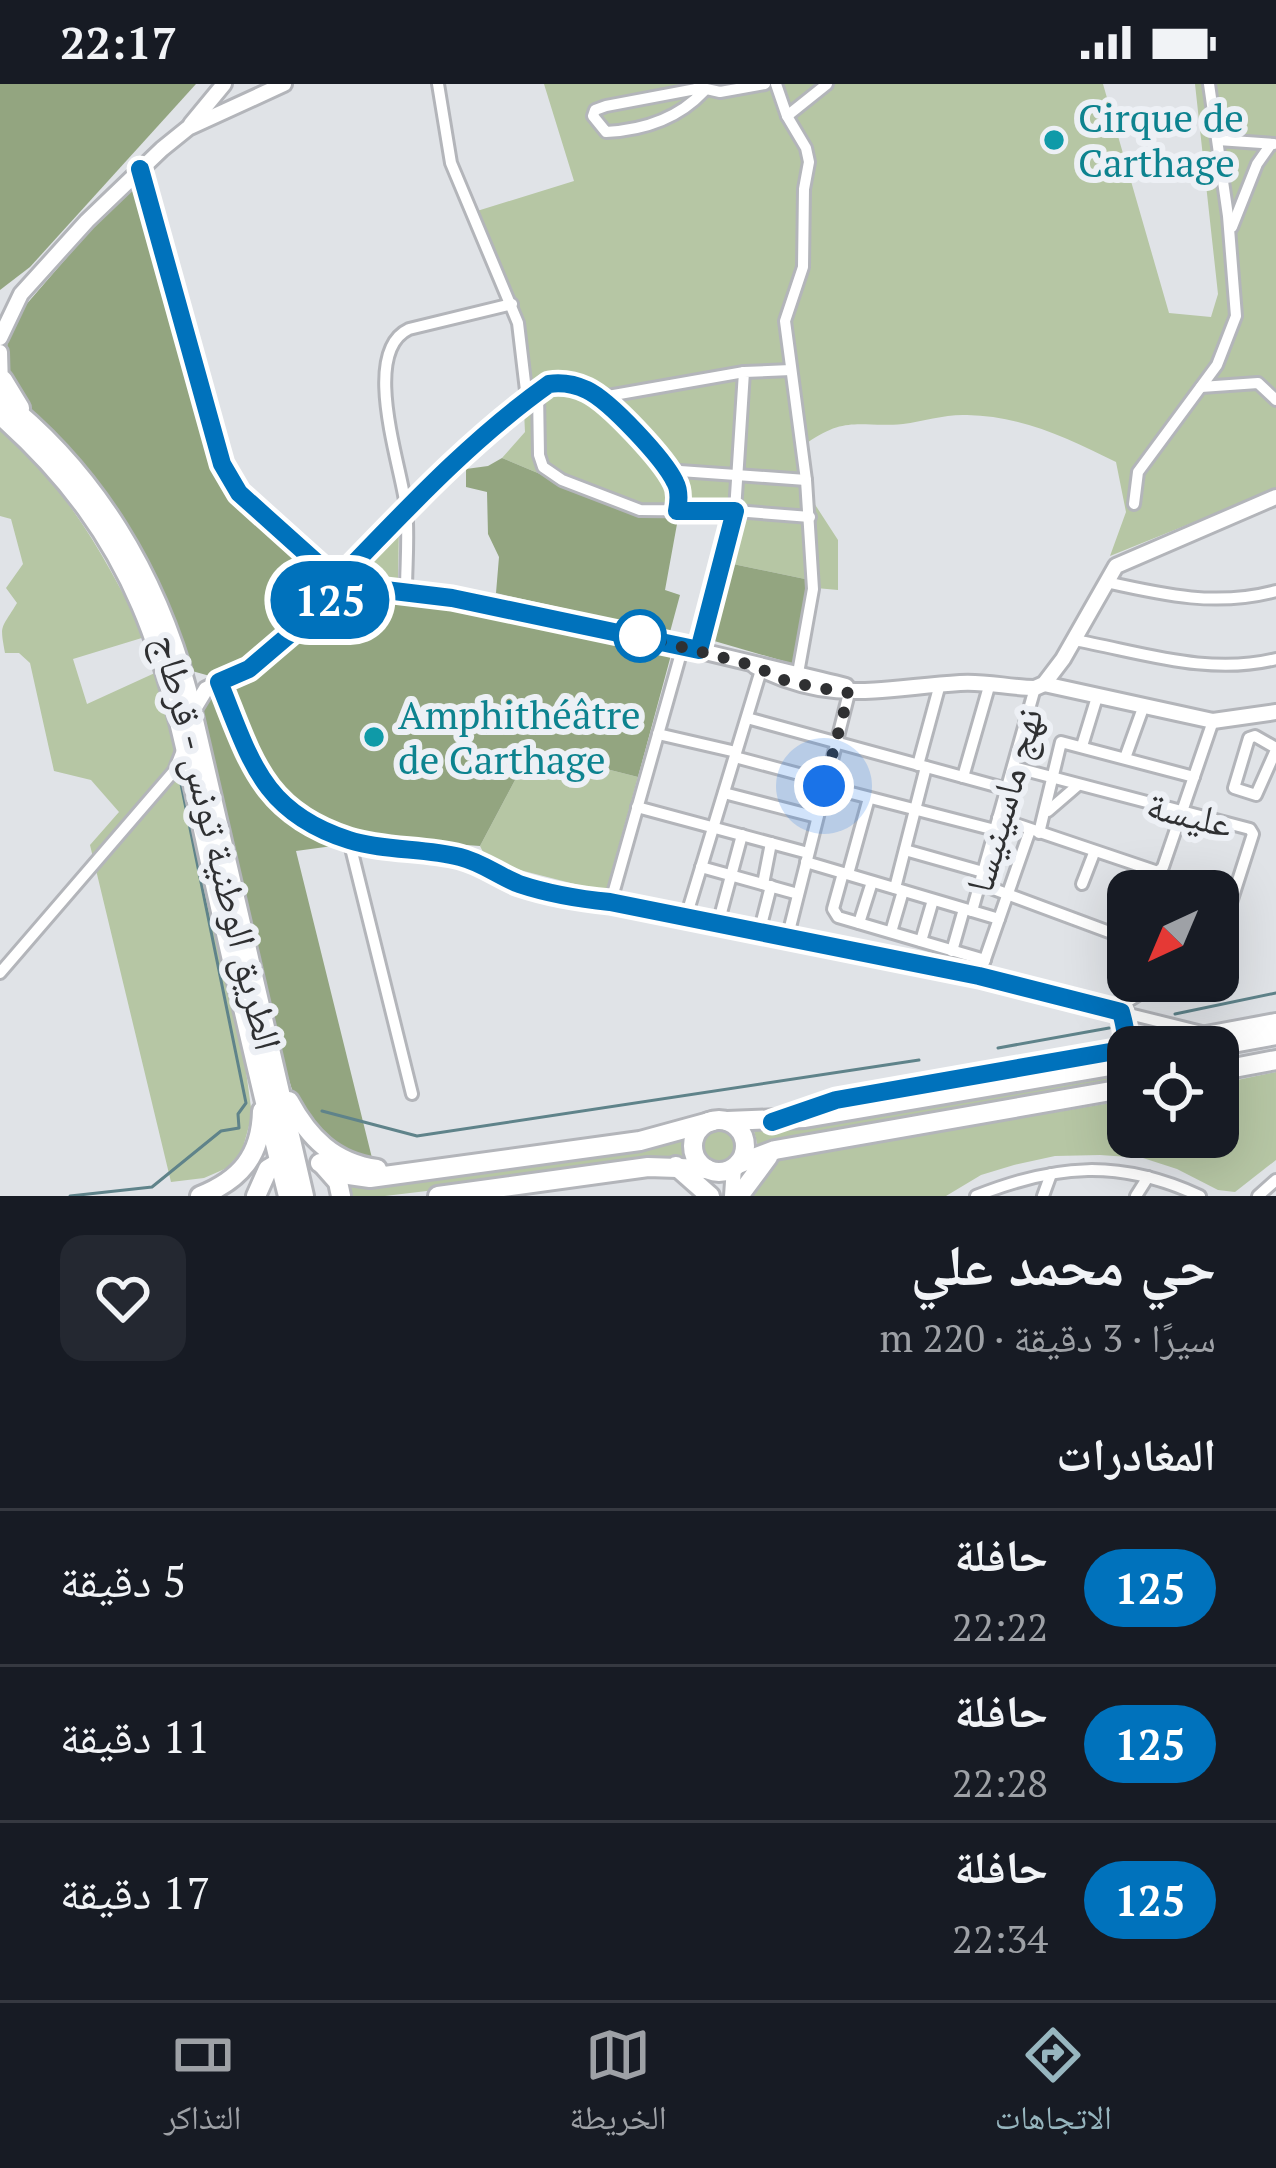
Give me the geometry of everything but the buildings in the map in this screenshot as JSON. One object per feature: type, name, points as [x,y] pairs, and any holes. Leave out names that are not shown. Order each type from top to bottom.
[{"type":"highway","name":"الطريق الوطنية تونس - قرطاج","points":[[1,390],[79,474],[130,546],[165,621],[192,712],[288,1196]]},
{"type":"highway","name":"الطريق الوطنية تونس - قرطاج","points":[[2,417],[66,482],[119,555],[152,626],[174,693],[268,1083]]},
{"type":"highway","points":[[1239,1038],[1276,1035]]},
{"type":"highway","points":[[226,1196],[280,1162],[320,1163],[370,1178],[423,1172],[654,1139],[720,1121],[772,1122],[1107,1056]]},
{"type":"highway","points":[[1239,1067],[1276,1060]]},
{"type":"highway","points":[[268,1083],[333,1155],[365,1167],[423,1172]]},
{"type":"highway","points":[[200,1196],[230,1183],[251,1158],[268,1083]]},
{"type":"highway","points":[[438,1196],[676,1166],[718,1172],[775,1150],[1107,1092]]},
{"type":"highway","points":[[708,1170],[696,1158],[693,1143],[700,1129],[720,1121],[739,1130],[745,1143],[736,1166]]},
{"type":"highway","points":[[735,1196],[775,1150]]},
{"type":"highway","name":"الطريق الوطنية تونس - قرطاج","points":[[280,1162],[304,1196]]},
{"type":"highway","points":[[256,1196],[280,1162]]},
{"type":"highway","points":[[320,1163],[338,1182],[341,1196]]},
{"type":"highway","points":[[676,1166],[714,1196]]},
{"type":"street","points":[[0,338],[9,300],[140,169],[188,128],[224,84]]},
{"type":"street","points":[[188,128],[284,84]]},
{"type":"street","points":[[438,84],[451,164],[512,304],[544,467],[562,480],[652,512],[735,511],[810,518]]},
{"type":"street","points":[[700,88],[678,115],[633,129],[606,132],[592,116],[606,106],[700,88],[765,84]]},
{"type":"street","points":[[776,84],[809,162],[803,189],[805,253],[786,309],[814,589],[798,673]]},
{"type":"street","points":[[787,116],[810,91],[827,84]]},
{"type":"street","points":[[1134,504],[1138,472],[1217,365],[1236,316],[1208,84]]},
{"type":"street","points":[[1218,140],[1274,144]]},
{"type":"street","points":[[1229,233],[1258,164],[1274,144]]},
{"type":"street","points":[[140,169],[222,464],[239,493],[341,585],[406,592],[683,646],[857,692]]},
{"type":"street","points":[[406,592],[406,509],[386,394],[386,363],[394,342],[410,329],[512,304]]},
{"type":"street","points":[[0,352],[1,390]]},
{"type":"street","points":[[192,712],[199,697],[249,669],[341,585],[406,509],[533,396],[559,382],[615,396],[744,372],[791,370]]},
{"type":"street","points":[[699,650],[735,511],[744,372]]},
{"type":"street","points":[[1201,387],[1258,383],[1276,400]]},
{"type":"street","points":[[592,392],[666,470],[676,484],[677,511]]},
{"type":"street","points":[[666,470],[806,480]]},
{"type":"street","points":[[1040,686],[1074,640],[1116,566],[1276,497]]},
{"type":"street","points":[[1106,582],[1203,600],[1241,600],[1276,591]]},
{"type":"street","points":[[1074,640],[1206,667],[1230,668],[1276,659]]},
{"type":"street","points":[[610,902],[683,646]]},
{"type":"street","points":[[181,668],[194,681],[215,684]]},
{"type":"street","points":[[760,668],[788,682],[857,692],[990,683],[1040,686],[1213,721],[1276,712]]},
{"type":"street","points":[[686,917],[760,668]]},
{"type":"street","points":[[963,776],[990,683]]},
{"type":"street","points":[[215,684],[258,777],[274,797],[349,840],[464,858],[518,883],[570,898],[979,976],[1164,1026]]},
{"type":"street","points":[[891,932],[940,684]]},
{"type":"street","name":"نهج ماسينيسا","points":[[952,951],[981,878],[1040,686]]},
{"type":"street","points":[[787,939],[835,742],[857,692]]},
{"type":"street","points":[[1082,746],[1097,697]]},
{"type":"street","points":[[1125,758],[1143,708]]},
{"type":"street","points":[[747,718],[1007,789]]},
{"type":"street","points":[[658,734],[869,798],[1035,831],[1154,872],[1163,867],[1213,721]]},
{"type":"street","points":[[1246,826],[1276,749],[1255,736],[1247,741],[1233,785],[1255,796]]},
{"type":"street","points":[[1047,812],[1059,743],[1194,777]]},
{"type":"street","points":[[0,973],[174,771],[184,746]]},
{"type":"street","name":"عليسة","points":[[1013,767],[1246,826],[1253,835],[1239,878]]},
{"type":"street","points":[[979,976],[1035,831],[1047,812],[1077,786]]},
{"type":"street","points":[[724,793],[817,817]]},
{"type":"street","points":[[869,798],[833,908],[838,917],[985,960]]},
{"type":"street","points":[[637,807],[772,843],[845,874],[999,919]]},
{"type":"street","points":[[718,924],[742,836]]},
{"type":"street","points":[[349,840],[412,1094]]},
{"type":"street","points":[[759,933],[772,843]]},
{"type":"street","points":[[905,850],[981,878],[1007,895],[1107,931]]},
{"type":"street","points":[[1082,884],[1094,853]]},
{"type":"street","points":[[701,867],[798,894]]},
{"type":"street","points":[[860,923],[872,882]]},
{"type":"street","points":[[921,941],[933,900]]},
{"type":"street","points":[[1117,1011],[1130,1002]]},
{"type":"street","points":[[1117,1011],[1123,1026]]},
{"type":"street","points":[[1239,1031],[1276,1021]]},
{"type":"street","points":[[735,1196],[736,1166]]},
{"type":"street","points":[[976,1196],[1016,1180],[1099,1168],[1148,1177],[1200,1196]]},
{"type":"street","points":[[708,1170],[714,1196]]},
{"type":"street","points":[[1043,1196],[1051,1174]]},
{"type":"street","points":[[1136,1196],[1148,1177]]},
{"type":"street","points":[[1258,1196],[1276,1180]]},
{"type":"green space","points":[[0,84],[196,84],[30,267],[0,290]]},
{"type":"green space","points":[[544,84],[1103,84],[1169,313],[1211,317],[1218,294],[1195,84],[1276,84],[1276,489],[1110,556],[1126,512],[1116,462],[1098,453],[1044,430],[987,416],[844,426],[807,443],[814,503],[838,540],[838,590],[728,563],[734,515],[640,516],[502,458],[525,432],[521,374],[505,292],[477,211],[574,181]]},
{"type":"green space","points":[[127,188],[138,194],[203,439],[230,494],[320,575],[296,613],[243,661],[210,676],[192,671],[161,590],[121,514],[86,467],[22,403],[9,374],[8,342],[18,314]]},
{"type":"green space","points":[[0,430],[65,500],[145,637],[73,659],[87,704],[157,672],[243,1049],[252,1115],[242,1151],[227,1168],[204,1178],[171,1182],[90,845],[119,812],[91,780],[54,771],[30,663],[19,653],[5,653],[3,628],[17,603],[6,588],[23,564],[11,519],[0,516]]},
{"type":"green space","points":[[502,458],[640,516],[679,513],[665,590],[680,595],[670,632],[496,593],[499,557],[488,534],[487,492],[466,487],[466,469]]},
{"type":"green space","points":[[393,523],[399,525],[398,580],[356,578],[353,570]]},
{"type":"green space","points":[[728,563],[805,579],[816,588],[804,667],[704,638]]},
{"type":"green space","points":[[391,602],[452,609],[671,655],[638,777],[531,750],[480,846],[363,834],[308,814],[285,798],[260,766],[229,690],[259,674],[327,617]]},
{"type":"green space","points":[[215,691],[254,779],[271,800],[340,845],[296,851],[372,1158],[352,1154],[321,1135],[294,1096],[198,709],[201,700]]},
{"type":"green space","points":[[531,750],[638,777],[606,892],[488,862],[480,846]]},
{"type":"green space","points":[[1107,1070],[1107,1085],[758,1147],[753,1127]]},
{"type":"green space","points":[[1276,1072],[1276,1160],[1235,1192],[1218,1190],[1143,1158],[1239,1158],[1239,1080]]},
{"type":"green space","points":[[1107,1104],[1107,1155],[1055,1156],[1014,1165],[981,1175],[946,1196],[747,1196],[775,1159]]},
{"type":"green space","points":[[719,1126],[733,1132],[739,1146],[733,1160],[719,1166],[705,1160],[699,1146],[705,1132]]},
{"type":"green space","points":[[682,1138],[684,1160],[385,1196],[348,1196],[344,1178]]},
{"type":"waterway","points":[[113,569],[122,587]]},
{"type":"waterway","points":[[70,1196],[152,1187],[221,1131],[239,1128],[238,1114],[246,1103],[181,784]]},
{"type":"waterway","points":[[1175,1014],[1276,993]]},
{"type":"waterway","points":[[998,1048],[1107,1028]]},
{"type":"waterway","points":[[322,1111],[417,1136],[919,1060]]},
{"type":"bus line","name":"125","points":[[140,169],[222,464],[239,493],[337,581],[464,454],[527,399],[559,382],[592,392],[631,430],[676,484],[677,511],[735,511],[699,650],[452,598],[352,586],[346,594],[338,593],[249,669],[219,682],[258,777],[274,797],[349,840],[464,858],[518,883],[570,898],[979,976],[1121,1012],[1126,1037],[1121,1050],[836,1100],[772,1122]]},
{"type":"place","name":"Cirque de Carthage","points":[[1054,140]]},
{"type":"place","name":"Amphithéâtre de Carthage","points":[[374,737]]},
{"type":"route","points":[[640,636],[755,666],[788,682],[849,693],[824,786]]}]
